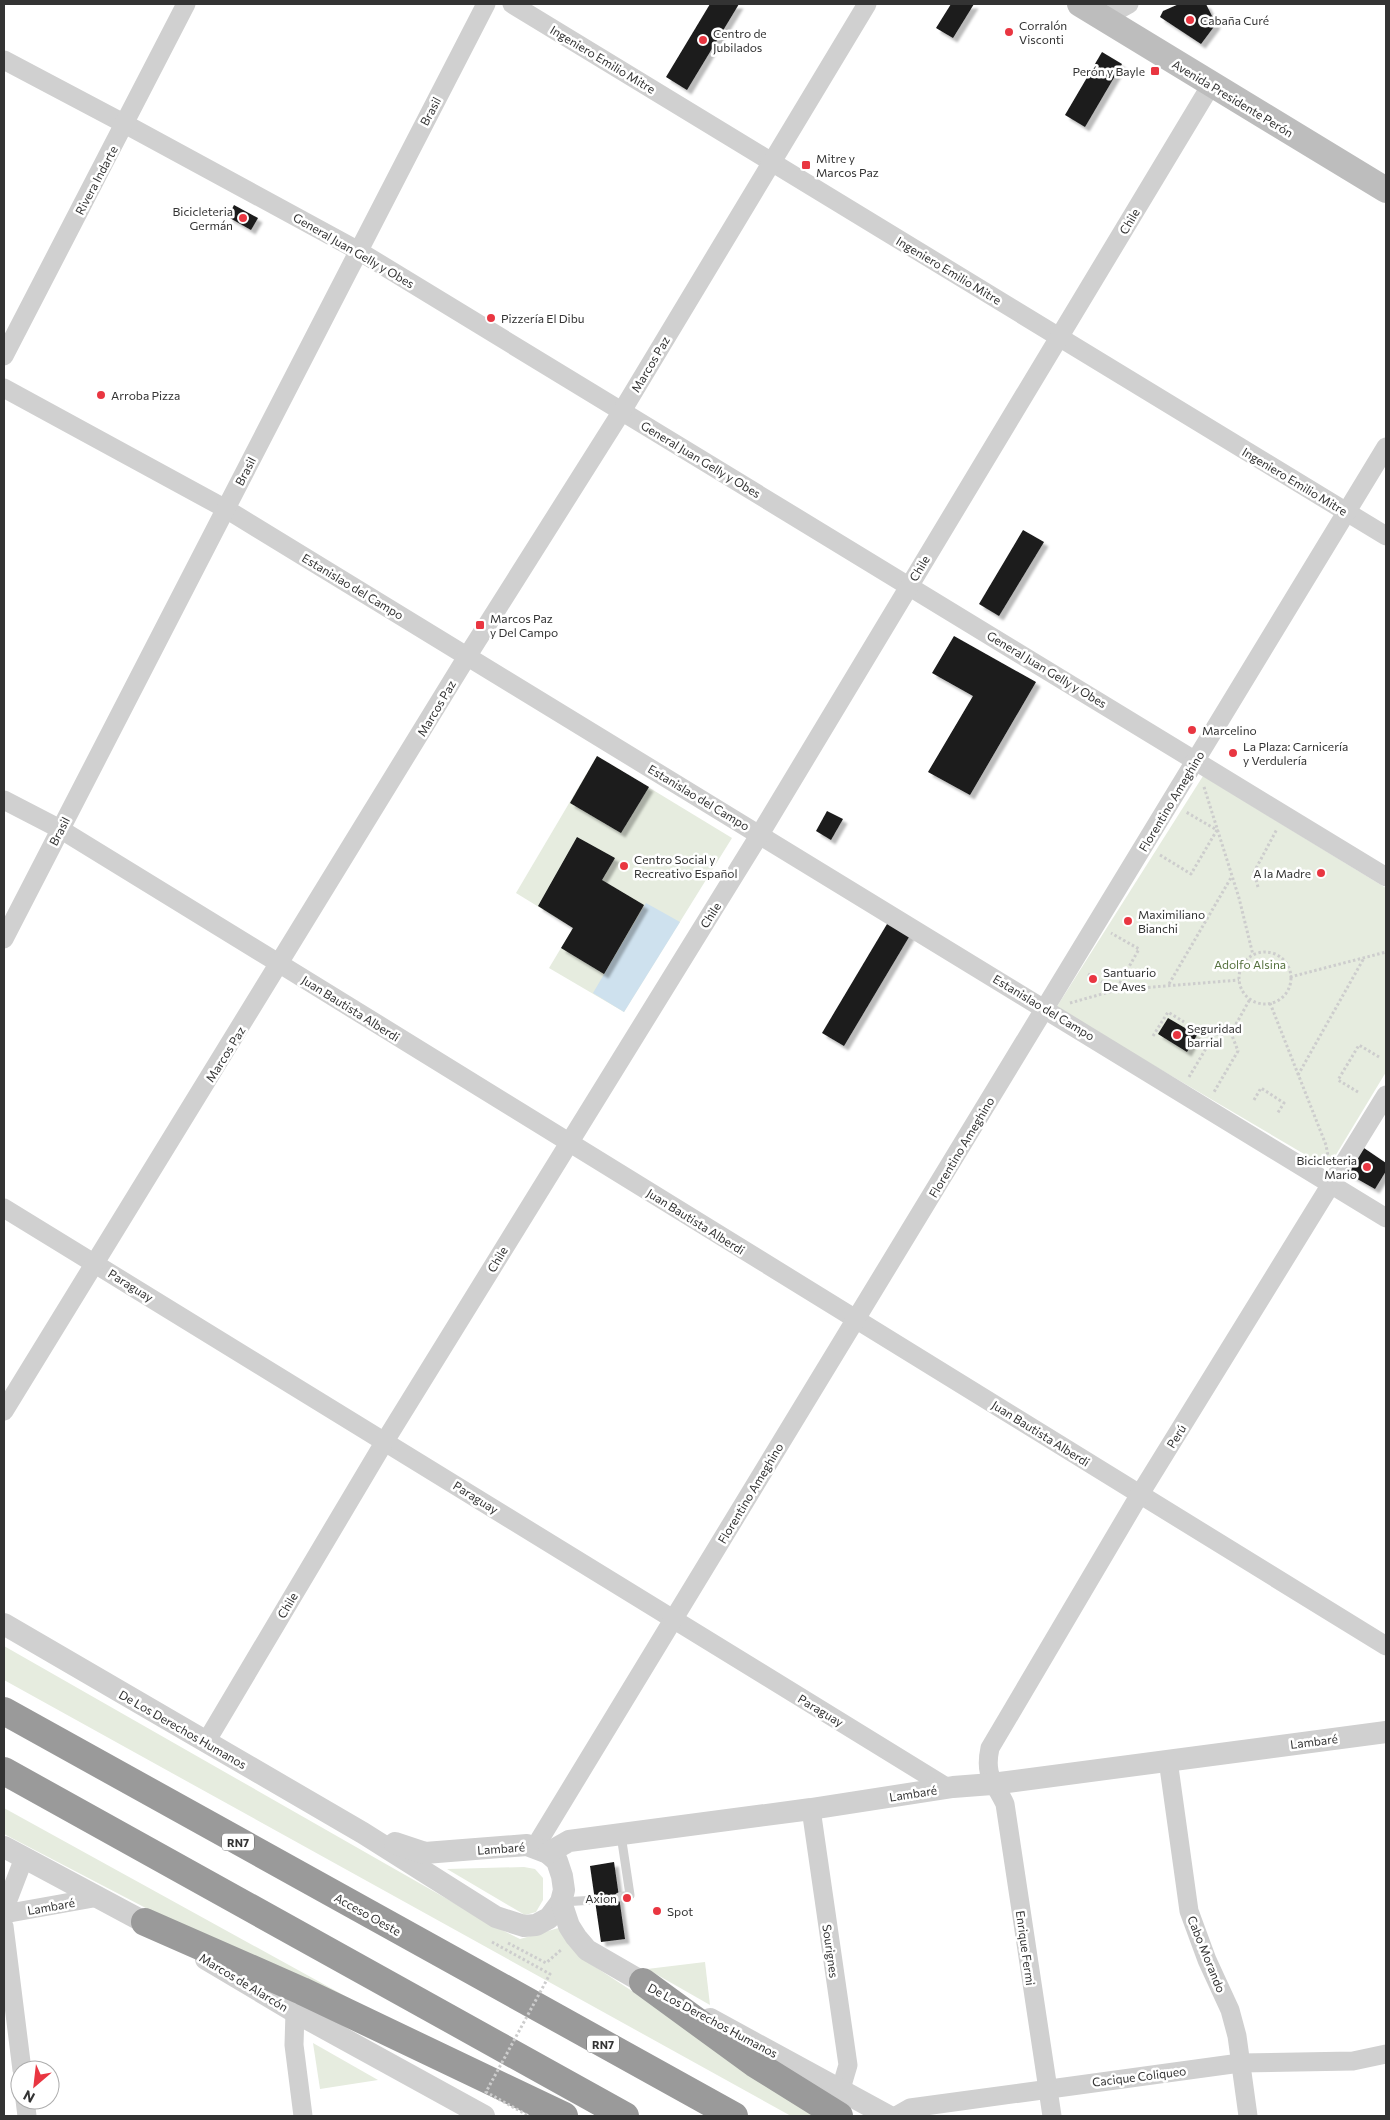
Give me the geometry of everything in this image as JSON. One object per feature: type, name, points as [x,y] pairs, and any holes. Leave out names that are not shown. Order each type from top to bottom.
[{"type":"highway","name":"Acceso Oeste","points":[[4,1712],[734,2116]]},
{"type":"highway","points":[[4,1771],[625,2116]]},
{"type":"highway","points":[[145,1922],[302,1992],[564,2116]]},
{"type":"highway","points":[[643,1982],[754,2063],[840,2104]]},
{"type":"main road","name":"Avenida Presidente Perón","points":[[1080,4],[1107,11],[1211,85],[1386,190]]},
{"type":"street","name":"Rivera Indarte","points":[[4,356],[186,4]]},
{"type":"street","name":"Brasil","points":[[4,939],[486,4]]},
{"type":"street","name":"Ingeniero Emilio Mitre","points":[[512,4],[1386,536]]},
{"type":"street","name":"Marcos Paz","points":[[4,1411],[96,1264],[468,655],[622,411],[867,4]]},
{"type":"street","points":[[1107,11],[1128,4]]},
{"type":"street","name":"General Juan Gelly y Obes","points":[[4,60],[358,250],[1386,877]]},
{"type":"street","name":"Chile","points":[[206,1742],[385,1441],[760,834],[1211,85]]},
{"type":"street","name":"Estanislao del Campo","points":[[4,388],[226,509],[1206,1106],[1386,1218]]},
{"type":"street","name":"Florentino Ameghino","points":[[541,1850],[673,1619],[1386,447]]},
{"type":"street","name":"Juan Bautista Alberdi","points":[[4,800],[60,829],[1386,1646]]},
{"type":"street","name":"Perú","points":[[992,1784],[987,1763],[990,1748],[1140,1494],[1386,1095]]},
{"type":"street","name":"Paraguay","points":[[4,1208],[948,1788]]},
{"type":"street","name":"De Los Derechos Humanos","points":[[4,1624],[363,1833],[496,1917],[509,1923],[524,1926],[536,1925],[549,1918],[561,1902],[564,1890],[557,1861],[541,1850]]},
{"type":"street","name":"Lambaré","points":[[444,1852],[528,1845],[541,1850],[569,1841],[811,1809],[948,1788],[992,1784],[1386,1732]]},
{"type":"street","name":"Cabo Morando","points":[[1168,1760],[1190,1911],[1207,1960],[1230,2010],[1248,2116]]},
{"type":"street","name":"Enrique Fermi","points":[[992,1784],[1005,1804],[1046,2088],[1052,2116]]},
{"type":"street","name":"Sourignes","points":[[811,1809],[848,2065],[840,2104]]},
{"type":"street","name":"De Los Derechos Humanos","points":[[363,1833],[425,1853],[444,1852]]},
{"type":"street","name":"Marcos de Alarcón","points":[[4,1847],[145,1922],[294,2012],[484,2116]]},
{"type":"street","points":[[4,1912],[24,1858]]},
{"type":"street","name":"Lambaré","points":[[4,1912],[99,1898]]},
{"type":"street","name":"De Los Derechos Humanos","points":[[561,1902],[569,1926],[587,1950],[643,1982]]},
{"type":"street","points":[[4,1926],[21,2060]]},
{"type":"street","points":[[294,2012],[294,2045],[304,2116]]},
{"type":"street","name":"Cacique Coliqueo","points":[[896,2116],[910,2108],[1240,2063],[1353,2061],[1386,2054]]},
{"type":"street","points":[[840,2104],[888,2116]]},
{"type":"lane","points":[[619,1897],[630,1896],[621,1834]]},
{"type":"lane","points":[[561,1902],[595,1900]]},
{"type":"path","points":[[1196,760],[1232,876],[1253,955]]},
{"type":"path","points":[[1186,812],[1217,830]]},
{"type":"path","points":[[1258,887],[1254,872],[1278,829]]},
{"type":"path","points":[[1160,855],[1191,874],[1217,830]]},
{"type":"path","points":[[1168,985],[1232,876]]},
{"type":"path","points":[[1111,933],[1139,949],[1116,990]]},
{"type":"path","points":[[1266,952],[1278,956],[1286,964],[1290,977],[1285,994],[1270,1003],[1259,1003],[1250,999],[1242,990],[1239,980],[1242,965],[1253,955],[1266,952]]},
{"type":"path","points":[[1290,977],[1386,952]]},
{"type":"path","points":[[1298,1075],[1364,958]]},
{"type":"path","points":[[1088,974],[1116,990]]},
{"type":"path","points":[[1045,1008],[1056,1008],[1116,990],[1239,980]]},
{"type":"path","points":[[1231,1033],[1250,999]]},
{"type":"path","points":[[1270,1003],[1326,1145],[1332,1184]]},
{"type":"path","points":[[1153,1036],[1168,1012],[1184,1022]]},
{"type":"path","points":[[1181,1091],[1214,1035],[1231,1033]]},
{"type":"path","points":[[1206,1106],[1238,1051],[1231,1033]]},
{"type":"path","points":[[1358,1092],[1338,1080],[1359,1045],[1379,1057]]},
{"type":"path","points":[[1254,1100],[1261,1088],[1284,1103],[1277,1114]]},
{"type":"path","points":[[495,1936],[492,1942],[550,1974],[486,2092],[529,2116]]},
{"type":"path","points":[[503,1941],[546,1963],[576,1937]]},
{"type":"green space","name":"Centro Social y Recreativo Español","points":[[597,756],[732,838],[624,1012],[549,968],[573,928],[516,893]]},
{"type":"green space","name":"Adolfo Alsina","points":[[1203,776],[1386,888],[1386,1072],[1328,1168],[1056,1008]]},
{"type":"green space","points":[[4,1646],[498,1928],[520,1939],[562,1927],[586,1961],[824,2116],[791,2116],[4,1680]]},
{"type":"green space","points":[[4,1808],[423,2039],[232,1953],[4,1834]]},
{"type":"green space","points":[[524,1867],[535,1869],[543,1878],[543,1900],[536,1912],[525,1915],[447,1869]]},
{"type":"green space","points":[[705,1962],[710,2005],[647,1969]]},
{"type":"green space","points":[[313,2043],[378,2080],[320,2089]]},
{"type":"water","points":[[646,903],[680,922],[624,1012],[593,993]]},
{"type":"building","name":"Centro de Jubilados","points":[[710,4],[739,4],[687,90],[666,77]]},
{"type":"building","points":[[951,4],[974,4],[953,38],[936,28]]},
{"type":"building","name":"Cabaña Curé","points":[[1179,4],[1206,4],[1216,24],[1201,44],[1160,17],[1163,11]]},
{"type":"building","points":[[1102,52],[1122,64],[1085,127],[1065,115]]},
{"type":"building","name":"Bicicleteria Germán","points":[[234,205],[258,218],[251,230],[228,217]]},
{"type":"building","points":[[1023,530],[1044,542],[999,616],[979,604]]},
{"type":"building","points":[[954,636],[1036,682],[970,795],[928,772],[973,696],[932,673]]},
{"type":"building","points":[[597,756],[649,787],[621,833],[570,803]]},
{"type":"building","points":[[827,811],[843,819],[831,840],[816,831]]},
{"type":"building","points":[[577,837],[615,858],[602,880],[644,905],[604,974],[561,948],[573,928],[538,906]]},
{"type":"building","points":[[890,919],[912,932],[844,1046],[822,1033]]},
{"type":"building","name":"Seguridad barrial","points":[[1168,1018],[1197,1035],[1187,1052],[1158,1034]]},
{"type":"building","name":"Bicicleteria Mario","points":[[1361,1146],[1386,1163],[1386,1171],[1375,1189],[1345,1172]]},
{"type":"building","points":[[614,1862],[625,1939],[601,1942],[590,1866]]},
{"type":"place","name":"Cabaña Curé","points":[[1190,20]]},
{"type":"place","name":"Corralón Visconti","points":[[1009,32]]},
{"type":"place","name":"Centro de Jubilados","points":[[703,40]]},
{"type":"place","name":"Perón y Bayle","points":[[1155,71]]},
{"type":"place","name":"Mitre y Marcos Paz","points":[[806,165]]},
{"type":"place","name":"Bicicleteria Germán","points":[[243,218]]},
{"type":"place","name":"Pizzería El Dibu","points":[[491,318]]},
{"type":"place","name":"Arroba Pizza","points":[[101,395]]},
{"type":"place","name":"Marcos Paz y Del Campo","points":[[480,625]]},
{"type":"place","name":"Marcelino","points":[[1192,730]]},
{"type":"place","name":"La Plaza: Carnicería y Verdulería","points":[[1233,753]]},
{"type":"place","name":"Centro Social y Recreativo Español","points":[[624,866]]},
{"type":"place","name":"A la Madre","points":[[1321,873]]},
{"type":"place","name":"Maximiliano Bianchi","points":[[1128,921]]},
{"type":"place","name":"Santuario De Aves","points":[[1093,979]]},
{"type":"place","name":"Seguridad barrial","points":[[1177,1035]]},
{"type":"place","name":"Bicicleteria Mario","points":[[1367,1167]]},
{"type":"place","name":"Axion","points":[[627,1898]]},
{"type":"place","name":"Spot","points":[[657,1911]]}]
